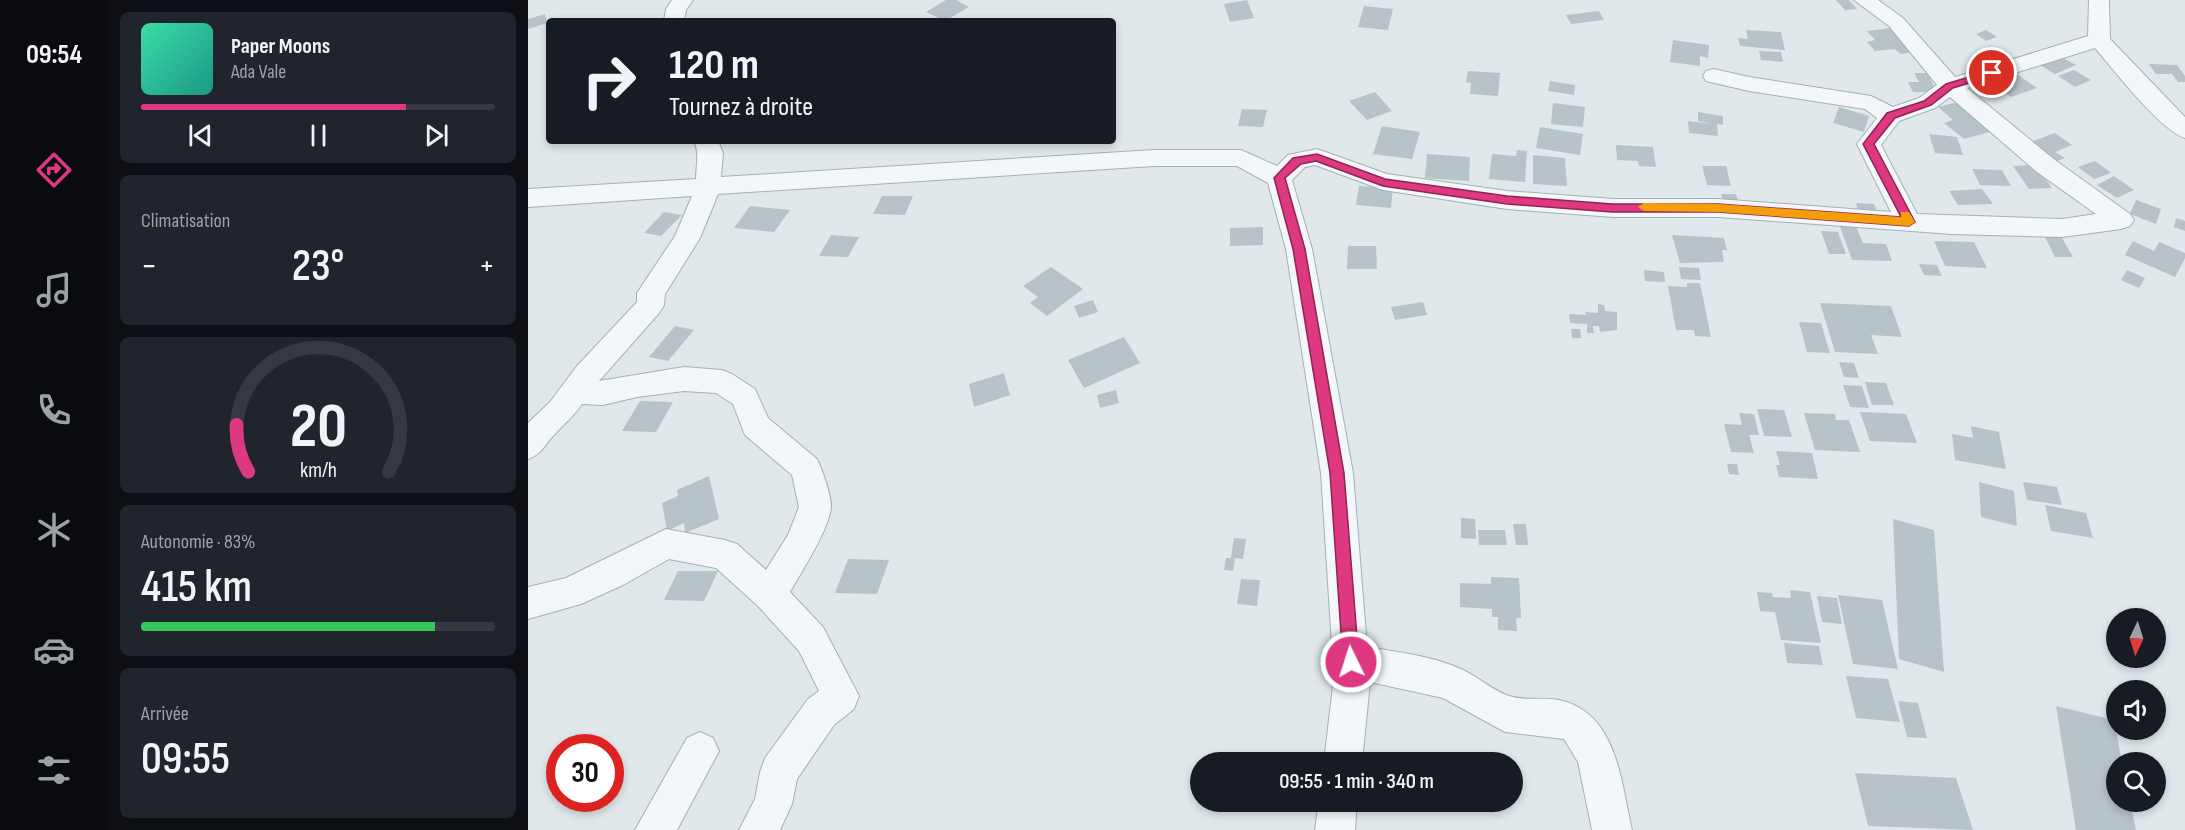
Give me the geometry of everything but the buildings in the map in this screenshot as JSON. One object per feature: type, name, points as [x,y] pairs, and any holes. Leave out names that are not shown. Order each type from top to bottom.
[{"type":"street","points":[[674,18],[676,9],[682,0]]},
{"type":"street","points":[[1279,178],[1297,161],[1317,158],[1383,182],[1507,200],[1612,208],[1718,208],[1909,222],[2062,228],[2121,220],[2046,166],[1950,86],[1896,22],[1864,0]]},
{"type":"street","points":[[2100,0],[2099,40],[2159,106],[2185,130]]},
{"type":"street","points":[[1909,222],[1869,144],[1891,116],[1927,103],[1950,86],[2099,40]]},
{"type":"street","points":[[1714,76],[1871,104],[1891,116]]},
{"type":"street","points":[[528,446],[576,392],[587,374],[650,305],[651,293],[687,238],[709,186],[708,166],[711,153],[707,144]]},
{"type":"street","points":[[528,198],[1154,158],[1241,158],[1279,178],[1299,249],[1337,473],[1352,677],[1344,752]]},
{"type":"street","points":[[576,392],[603,393],[637,385],[684,379],[722,382],[745,397],[756,426],[806,468],[815,507],[801,543],[770,595]]},
{"type":"street","points":[[528,603],[569,593],[612,574],[666,544],[725,555],[770,595],[811,639],[840,696],[821,711],[779,772],[773,804],[759,830]]},
{"type":"street","points":[[1351,662],[1407,671],[1450,682],[1505,714],[1560,719],[1577,726],[1596,755],[1612,830]]},
{"type":"street","points":[[655,830],[700,752]]},
{"type":"street","points":[[1335,830],[1337,812]]},
{"type":"slow traffic","points":[[1644,207],[1718,208],[1909,222],[1905,214]]},
{"type":"route","points":[[1351,662],[1337,473],[1299,249],[1279,178],[1288,169],[1297,161],[1317,158],[1383,182],[1507,200],[1612,208],[1718,208],[1909,222],[1869,144],[1891,116],[1927,103],[1950,86],[1992,73]]}]
